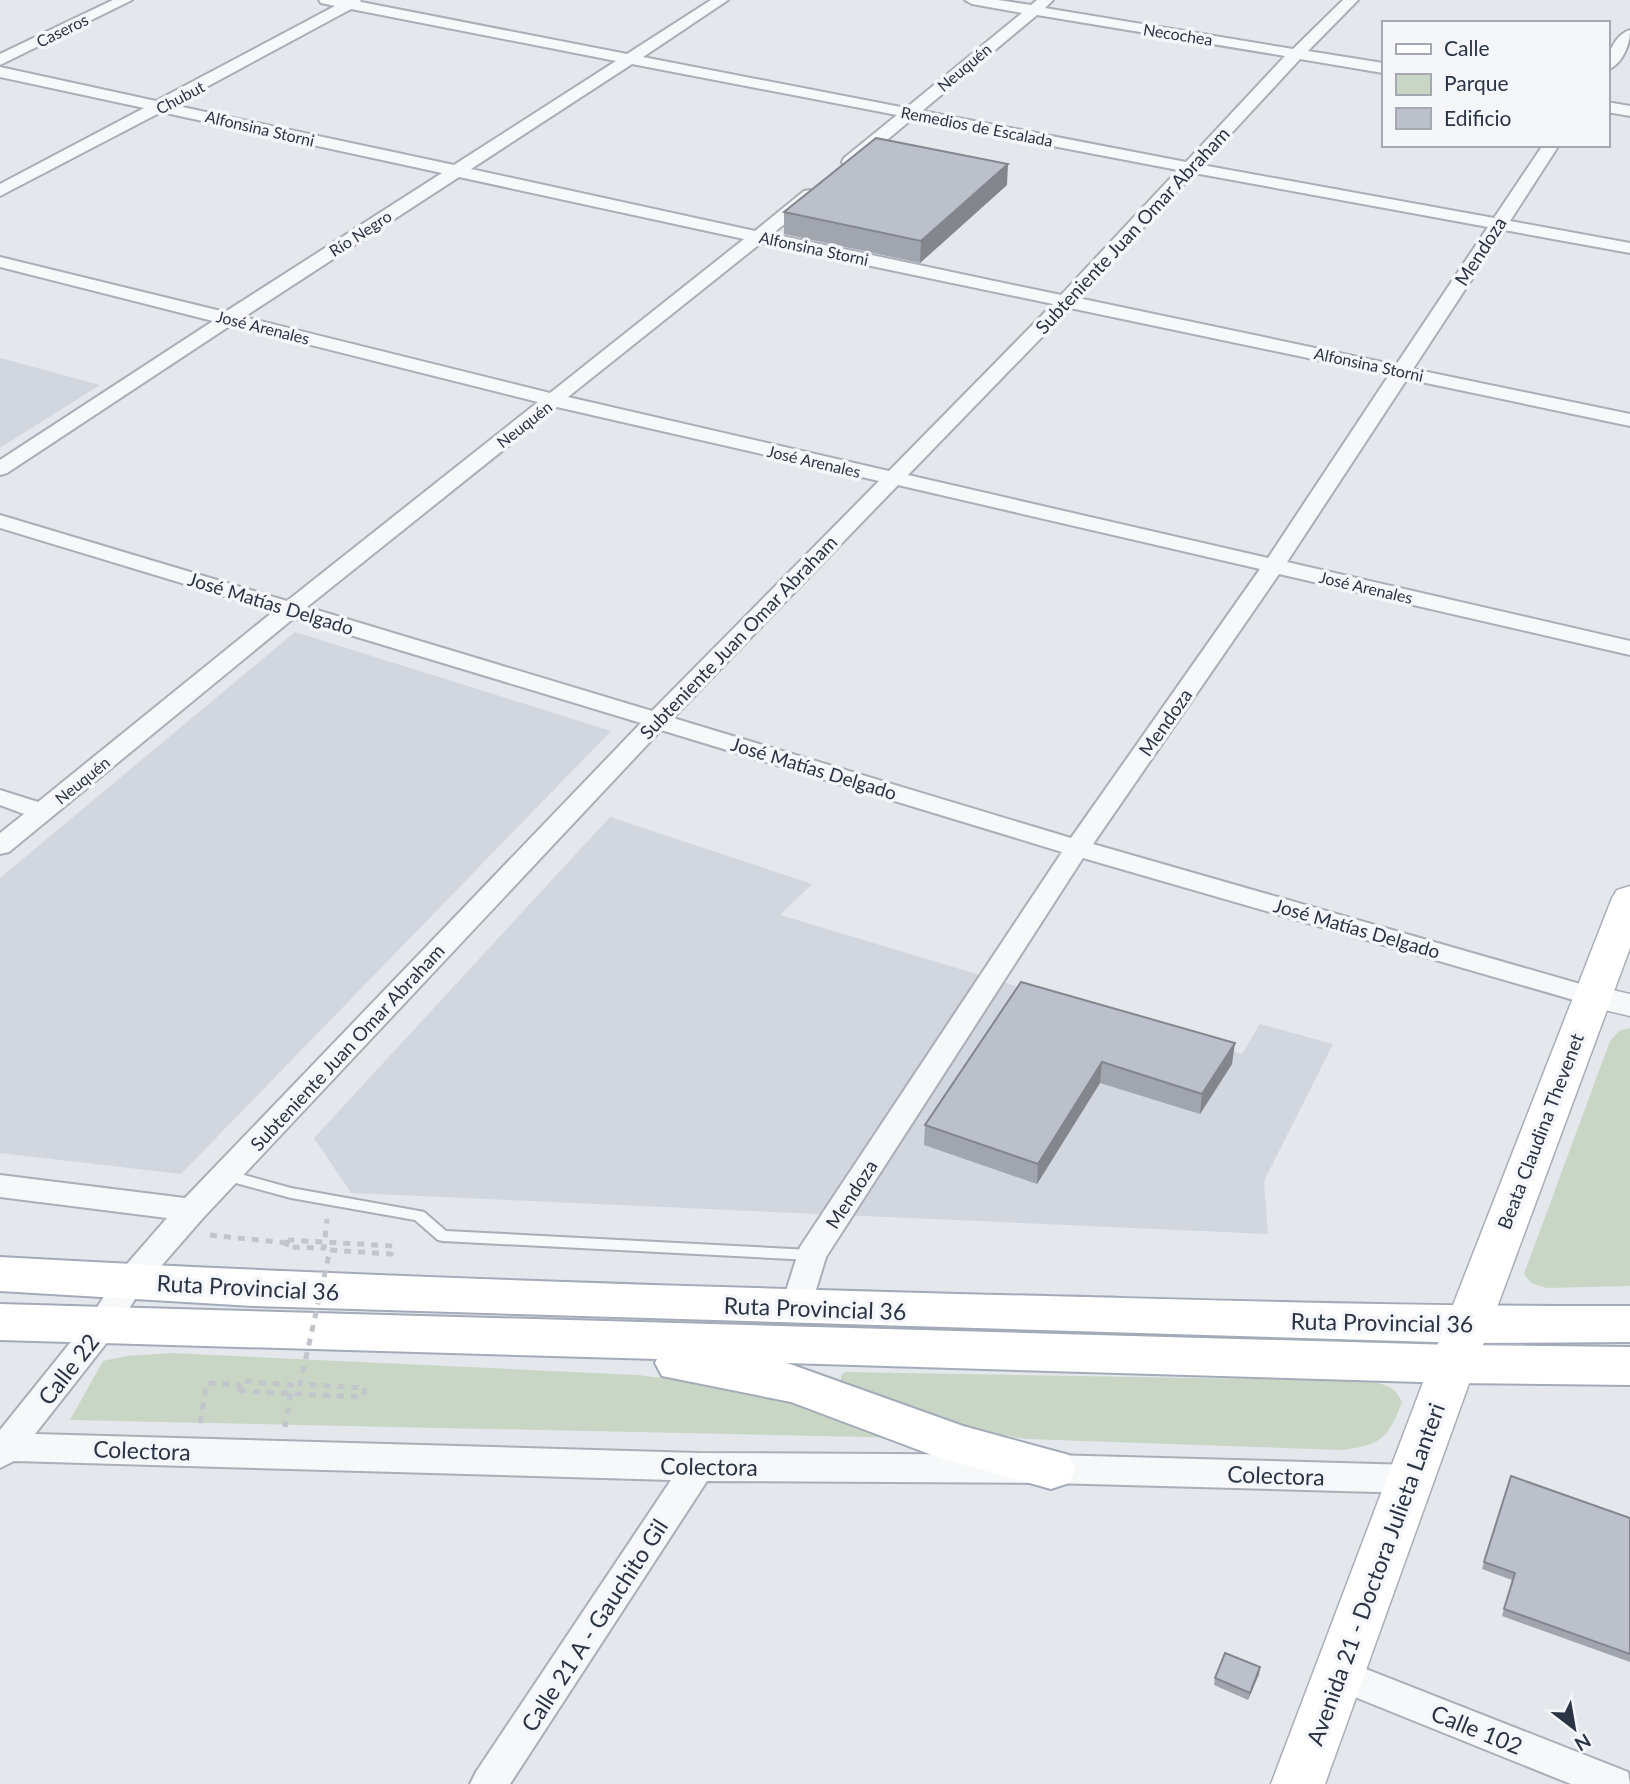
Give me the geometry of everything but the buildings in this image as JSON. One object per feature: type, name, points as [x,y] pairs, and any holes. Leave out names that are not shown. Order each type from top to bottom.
[{"type":"main road","name":"Beata Claudina Thevenet","points":[[1460,1344],[1630,898]]},
{"type":"main road","name":"Ruta Provincial 36","points":[[0,1274],[253,1289],[797,1307],[1460,1344],[1630,1366]]},
{"type":"main road","name":"Ruta Provincial 36","points":[[0,1322],[433,1336],[1460,1344],[1630,1324]]},
{"type":"main road","points":[[433,1336],[546,1346],[765,1376],[825,1393],[957,1444],[1051,1469]]},
{"type":"main road","name":"Avenida 21 - Doctora Julieta Lanteri","points":[[1298,1784],[1460,1344]]},
{"type":"street","name":"Caseros","points":[[0,60],[125,0]]},
{"type":"street","name":"Remedios de Escalada","points":[[326,0],[354,2],[627,59],[1192,168],[1630,248]]},
{"type":"street","name":"Río Negro","points":[[0,469],[721,0]]},
{"type":"street","name":"Necochea","points":[[972,0],[1039,5],[1382,68]]},
{"type":"street","name":"Subteniente Juan Omar Abraham","points":[[131,1280],[225,1175],[656,721],[1065,302],[1297,53],[1351,0]]},
{"type":"street","name":"Chubut","points":[[0,191],[354,2]]},
{"type":"street","name":"Neuquén","points":[[0,846],[291,609],[760,237],[1039,5]]},
{"type":"street","points":[[1609,62],[1630,34]]},
{"type":"street","name":"Alfonsina Storni","points":[[0,72],[760,237],[1630,420]]},
{"type":"street","points":[[1609,107],[1630,111]]},
{"type":"street","name":"Mendoza","points":[[797,1307],[811,1255],[1077,848],[1274,565],[1550,147]]},
{"type":"street","name":"José Arenales","points":[[0,262],[554,400],[1630,648]]},
{"type":"street","name":"José Matías Delgado","points":[[0,521],[1077,848],[1630,1006]]},
{"type":"street","points":[[0,797],[42,812]]},
{"type":"street","points":[[0,1186],[183,1220]]},
{"type":"street","name":"Calle 22","points":[[3,1450],[101,1327],[131,1280]]},
{"type":"street","name":"Colectora","points":[[3,1450],[194,1452],[698,1467],[1051,1469],[1412,1479]]},
{"type":"street","name":"Calle 21 A - Gauchito Gil","points":[[489,1784],[698,1467]]},
{"type":"street","name":"Calle 102","points":[[1338,1674],[1615,1784]]},
{"type":"lane","points":[[225,1175],[330,1201],[419,1216],[443,1236],[811,1255]]},
{"type":"path","points":[[287,1241],[286,1247],[324,1248],[330,1201]]},
{"type":"path","points":[[183,1220],[287,1241],[393,1246],[391,1254],[330,1250],[300,1384],[365,1388],[363,1397],[207,1383],[194,1452]]},
{"type":"path","points":[[240,1388],[241,1381],[292,1385],[280,1455]]},
{"type":"shaded area","points":[[0,358],[100,385],[0,448]]},
{"type":"shaded area","points":[[295,632],[611,731],[181,1174],[0,1153],[0,878]]},
{"type":"shaded area","points":[[610,817],[812,884],[780,915],[1242,1054],[1260,1024],[1333,1044],[1264,1181],[1268,1234],[351,1193],[314,1138]]},
{"type":"green space","points":[[1630,1028],[1630,1286],[1547,1288],[1531,1283],[1524,1274],[1610,1041],[1619,1031]]},
{"type":"green space","points":[[171,1353],[637,1375],[742,1387],[912,1438],[70,1420],[103,1361],[127,1356]]},
{"type":"green space","points":[[845,1372],[1369,1381],[1389,1387],[1402,1402],[1392,1425],[1381,1438],[1365,1446],[1340,1450],[1026,1439],[967,1429],[853,1390],[841,1381]]}]
